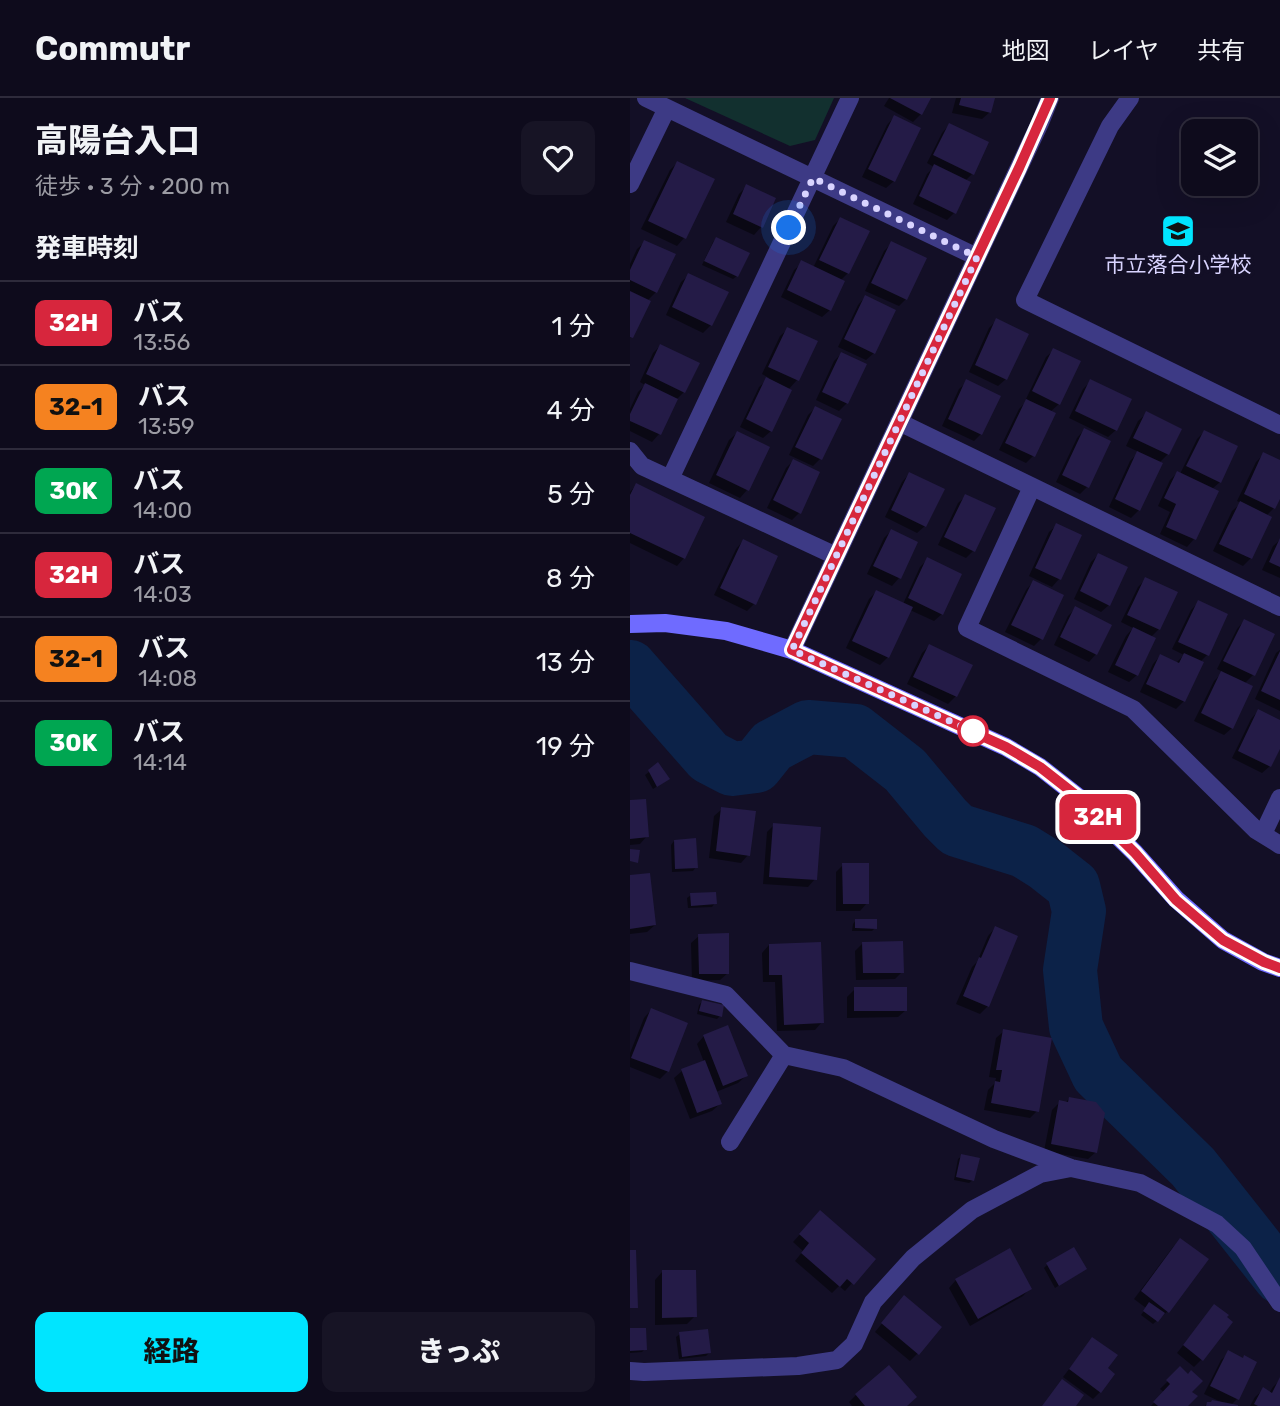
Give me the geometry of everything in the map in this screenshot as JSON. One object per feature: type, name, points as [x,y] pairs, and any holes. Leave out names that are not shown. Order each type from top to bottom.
[{"type":"street","points":[[646,98],[977,257]]},
{"type":"street","points":[[670,479],[850,98]]},
{"type":"street","points":[[792,650],[1050,98]]},
{"type":"street","points":[[1130,98],[1110,126],[1025,300],[1280,425]]},
{"type":"street","points":[[630,184],[667,108]]},
{"type":"street","points":[[899,422],[1280,607]]},
{"type":"street","points":[[630,451],[642,466],[836,556]]},
{"type":"street","points":[[1032,487],[967,628],[1133,709],[1256,830],[1280,845]]},
{"type":"street","points":[[630,624],[665,623],[726,631],[792,650],[1006,747],[1040,767],[1077,796],[1135,853],[1176,900],[1223,940],[1280,968]]},
{"type":"street","points":[[1263,834],[1280,798]]},
{"type":"street","points":[[630,971],[726,995],[784,1055],[843,1068],[994,1139],[1071,1168],[1139,1183],[1217,1224],[1243,1248],[1280,1303]]},
{"type":"street","points":[[730,1142],[784,1055]]},
{"type":"street","points":[[630,1371],[798,1366],[836,1360],[855,1344],[873,1302],[913,1258],[972,1210],[1040,1174],[1071,1168]]},
{"type":"green space","points":[[685,98],[834,98],[815,140],[790,146]]},
{"type":"building","points":[[890,98],[931,98],[922,115]]},
{"type":"building","points":[[961,98],[995,98],[991,113],[959,105]]},
{"type":"building","points":[[894,115],[921,128],[895,182],[868,169]]},
{"type":"building","points":[[949,123],[989,142],[974,175],[933,155]]},
{"type":"building","points":[[677,161],[715,179],[686,239],[648,221]]},
{"type":"building","points":[[934,164],[971,182],[956,214],[919,196]]},
{"type":"building","points":[[746,184],[776,198],[763,228],[733,214]]},
{"type":"building","points":[[840,217],[870,231],[849,274],[819,260]]},
{"type":"building","points":[[716,237],[750,253],[738,277],[704,261]]},
{"type":"building","points":[[644,240],[676,254],[657,293],[630,280],[630,270]]},
{"type":"building","points":[[891,241],[927,258],[907,300],[871,283]]},
{"type":"building","points":[[801,260],[845,281],[831,311],[787,290]]},
{"type":"building","points":[[688,273],[729,292],[712,326],[672,307]]},
{"type":"building","points":[[630,291],[651,301],[633,338],[630,337]]},
{"type":"building","points":[[865,295],[896,310],[875,354],[844,339]]},
{"type":"building","points":[[996,318],[1029,334],[1007,380],[975,365]]},
{"type":"building","points":[[787,327],[818,341],[799,381],[768,367]]},
{"type":"building","points":[[660,344],[700,363],[685,393],[646,374]]},
{"type":"building","points":[[1053,348],[1081,361],[1060,405],[1032,391]]},
{"type":"building","points":[[841,352],[867,364],[848,404],[822,392]]},
{"type":"building","points":[[766,377],[792,390],[772,432],[746,419]]},
{"type":"building","points":[[966,379],[1001,396],[982,435],[948,419]]},
{"type":"building","points":[[1090,379],[1132,399],[1117,431],[1075,411]]},
{"type":"building","points":[[645,383],[678,399],[661,435],[630,421],[630,414]]},
{"type":"building","points":[[1026,399],[1056,413],[1035,457],[1005,443]]},
{"type":"building","points":[[815,406],[842,419],[822,460],[795,447]]},
{"type":"building","points":[[1146,411],[1182,429],[1169,455],[1133,438]]},
{"type":"building","points":[[1084,428],[1111,441],[1089,488],[1062,475]]},
{"type":"building","points":[[1204,430],[1238,446],[1221,483],[1186,466]]},
{"type":"building","points":[[737,431],[770,447],[749,491],[716,475]]},
{"type":"building","points":[[1137,451],[1163,463],[1140,511],[1115,499]]},
{"type":"building","points":[[1263,452],[1280,460],[1280,499],[1275,509],[1244,494]]},
{"type":"building","points":[[793,459],[820,472],[801,514],[773,500]]},
{"type":"building","points":[[1177,471],[1219,491],[1196,540],[1166,527],[1176,504],[1164,498]]},
{"type":"building","points":[[909,472],[945,489],[926,527],[891,510]]},
{"type":"building","points":[[636,483],[705,517],[685,559],[630,533],[630,495]]},
{"type":"building","points":[[965,494],[996,508],[975,552],[944,537]]},
{"type":"building","points":[[1240,501],[1272,517],[1252,559],[1219,544]]},
{"type":"building","points":[[1056,523],[1082,535],[1061,580],[1035,568]]},
{"type":"building","points":[[891,529],[918,542],[901,579],[873,566]]},
{"type":"building","points":[[1280,538],[1280,567],[1269,562]]},
{"type":"building","points":[[743,539],[778,556],[756,605],[720,588]]},
{"type":"building","points":[[1098,553],[1128,567],[1110,606],[1080,591]]},
{"type":"building","points":[[927,557],[962,574],[943,615],[908,598]]},
{"type":"building","points":[[1145,577],[1178,592],[1160,630],[1127,615]]},
{"type":"building","points":[[1033,580],[1064,595],[1043,640],[1011,625]]},
{"type":"building","points":[[876,590],[913,607],[889,658],[852,641]]},
{"type":"building","points":[[1198,600],[1228,614],[1209,656],[1178,642]]},
{"type":"building","points":[[1075,606],[1112,625],[1097,655],[1060,637]]},
{"type":"building","points":[[1244,619],[1275,634],[1255,676],[1223,661]]},
{"type":"building","points":[[1133,627],[1156,638],[1138,676],[1115,665]]},
{"type":"building","points":[[929,644],[973,665],[957,697],[913,677]]},
{"type":"building","points":[[1280,651],[1280,700],[1261,691]]},
{"type":"building","points":[[1184,653],[1204,662],[1185,702],[1146,684],[1160,654],[1179,663]]},
{"type":"building","points":[[1221,671],[1253,686],[1233,729],[1201,713]]},
{"type":"building","points":[[1258,709],[1280,720],[1280,749],[1271,767],[1238,751]]},
{"type":"building","points":[[658,762],[670,779],[657,787],[648,770]]},
{"type":"building","points":[[646,799],[649,837],[630,839],[630,800]]},
{"type":"building","points":[[721,807],[756,811],[750,856],[716,851]]},
{"type":"building","points":[[773,823],[821,827],[817,880],[769,877]]},
{"type":"building","points":[[696,838],[698,868],[675,869],[674,840]]},
{"type":"building","points":[[630,849],[640,850],[638,863],[630,861]]},
{"type":"building","points":[[842,863],[869,863],[869,904],[843,904]]},
{"type":"building","points":[[650,873],[656,925],[630,929],[630,875]]},
{"type":"building","points":[[716,892],[717,904],[691,906],[690,893]]},
{"type":"building","points":[[855,919],[877,919],[877,929],[855,928]]},
{"type":"building","points":[[995,926],[1018,936],[989,1007],[963,996]]},
{"type":"building","points":[[729,933],[729,974],[699,974],[698,934]]},
{"type":"building","points":[[903,941],[904,973],[863,973],[862,942]]},
{"type":"building","points":[[821,942],[824,1023],[784,1025],[782,975],[769,975],[769,944]]},
{"type":"building","points":[[854,987],[907,987],[907,1011],[854,1011]]},
{"type":"building","points":[[702,1000],[724,1005],[722,1017],[699,1011]]},
{"type":"building","points":[[651,1008],[688,1023],[669,1072],[631,1058]]},
{"type":"building","points":[[728,1025],[748,1076],[723,1086],[703,1035]]},
{"type":"building","points":[[1003,1029],[1052,1038],[1039,1112],[991,1103],[995,1081],[1000,1082],[1002,1070],[996,1070]]},
{"type":"building","points":[[705,1060],[722,1104],[697,1113],[681,1069]]},
{"type":"building","points":[[1069,1097],[1096,1102],[1105,1113],[1097,1153],[1051,1144],[1059,1100],[1068,1102]]},
{"type":"building","points":[[961,1154],[980,1158],[974,1181],[956,1177]]},
{"type":"building","points":[[820,1210],[876,1259],[854,1285],[847,1279],[840,1287],[801,1253],[809,1243],[799,1234]]},
{"type":"building","points":[[1180,1238],[1209,1259],[1169,1313],[1141,1291]]},
{"type":"building","points":[[1074,1247],[1087,1269],[1059,1286],[1046,1263]]},
{"type":"building","points":[[1010,1248],[1032,1289],[978,1319],[955,1279]]},
{"type":"building","points":[[630,1250],[636,1250],[638,1308],[630,1308]]},
{"type":"building","points":[[662,1270],[696,1270],[697,1317],[662,1318]]},
{"type":"building","points":[[904,1295],[942,1327],[919,1355],[881,1323]]},
{"type":"building","points":[[1149,1302],[1165,1313],[1158,1322],[1143,1311]]},
{"type":"building","points":[[1214,1304],[1229,1315],[1227,1317],[1233,1322],[1203,1361],[1183,1345]]},
{"type":"building","points":[[630,1328],[646,1328],[647,1350],[630,1351]]},
{"type":"building","points":[[708,1329],[711,1353],[682,1357],[679,1332]]},
{"type":"building","points":[[1092,1337],[1118,1355],[1108,1368],[1115,1374],[1101,1393],[1069,1369]]},
{"type":"building","points":[[1228,1350],[1257,1362],[1239,1400],[1210,1386]]},
{"type":"building","points":[[889,1365],[917,1397],[907,1406],[865,1406],[855,1394]]},
{"type":"building","points":[[1180,1366],[1188,1374],[1191,1370],[1203,1381],[1192,1392],[1198,1396],[1188,1406],[1158,1406],[1153,1402],[1170,1384],[1166,1380]]},
{"type":"building","points":[[1280,1377],[1280,1406],[1254,1404],[1263,1387],[1272,1393]]},
{"type":"building","points":[[1062,1379],[1084,1395],[1076,1406],[1042,1406]]},
{"type":"building","points":[[1212,1400],[1238,1406],[1206,1406],[1207,1402]]},
{"type":"waterway","points":[[630,667],[709,757],[732,769],[756,766],[772,746],[808,727],[855,731],[905,770],[957,830],[1024,851],[1073,886],[1079,911],[1070,970],[1076,1027],[1098,1074],[1193,1167],[1280,1277]]},
{"type":"bus line","name":"32H","points":[[1050,98],[792,650],[1006,747],[1040,767],[1077,796],[1135,853],[1176,900],[1223,940],[1280,968]]},
{"type":"place","name":"市立落合小学校","points":[[1178,231]]},
{"type":"route","points":[[789,228],[813,178],[977,257],[792,650],[981,735],[973,731]]}]
